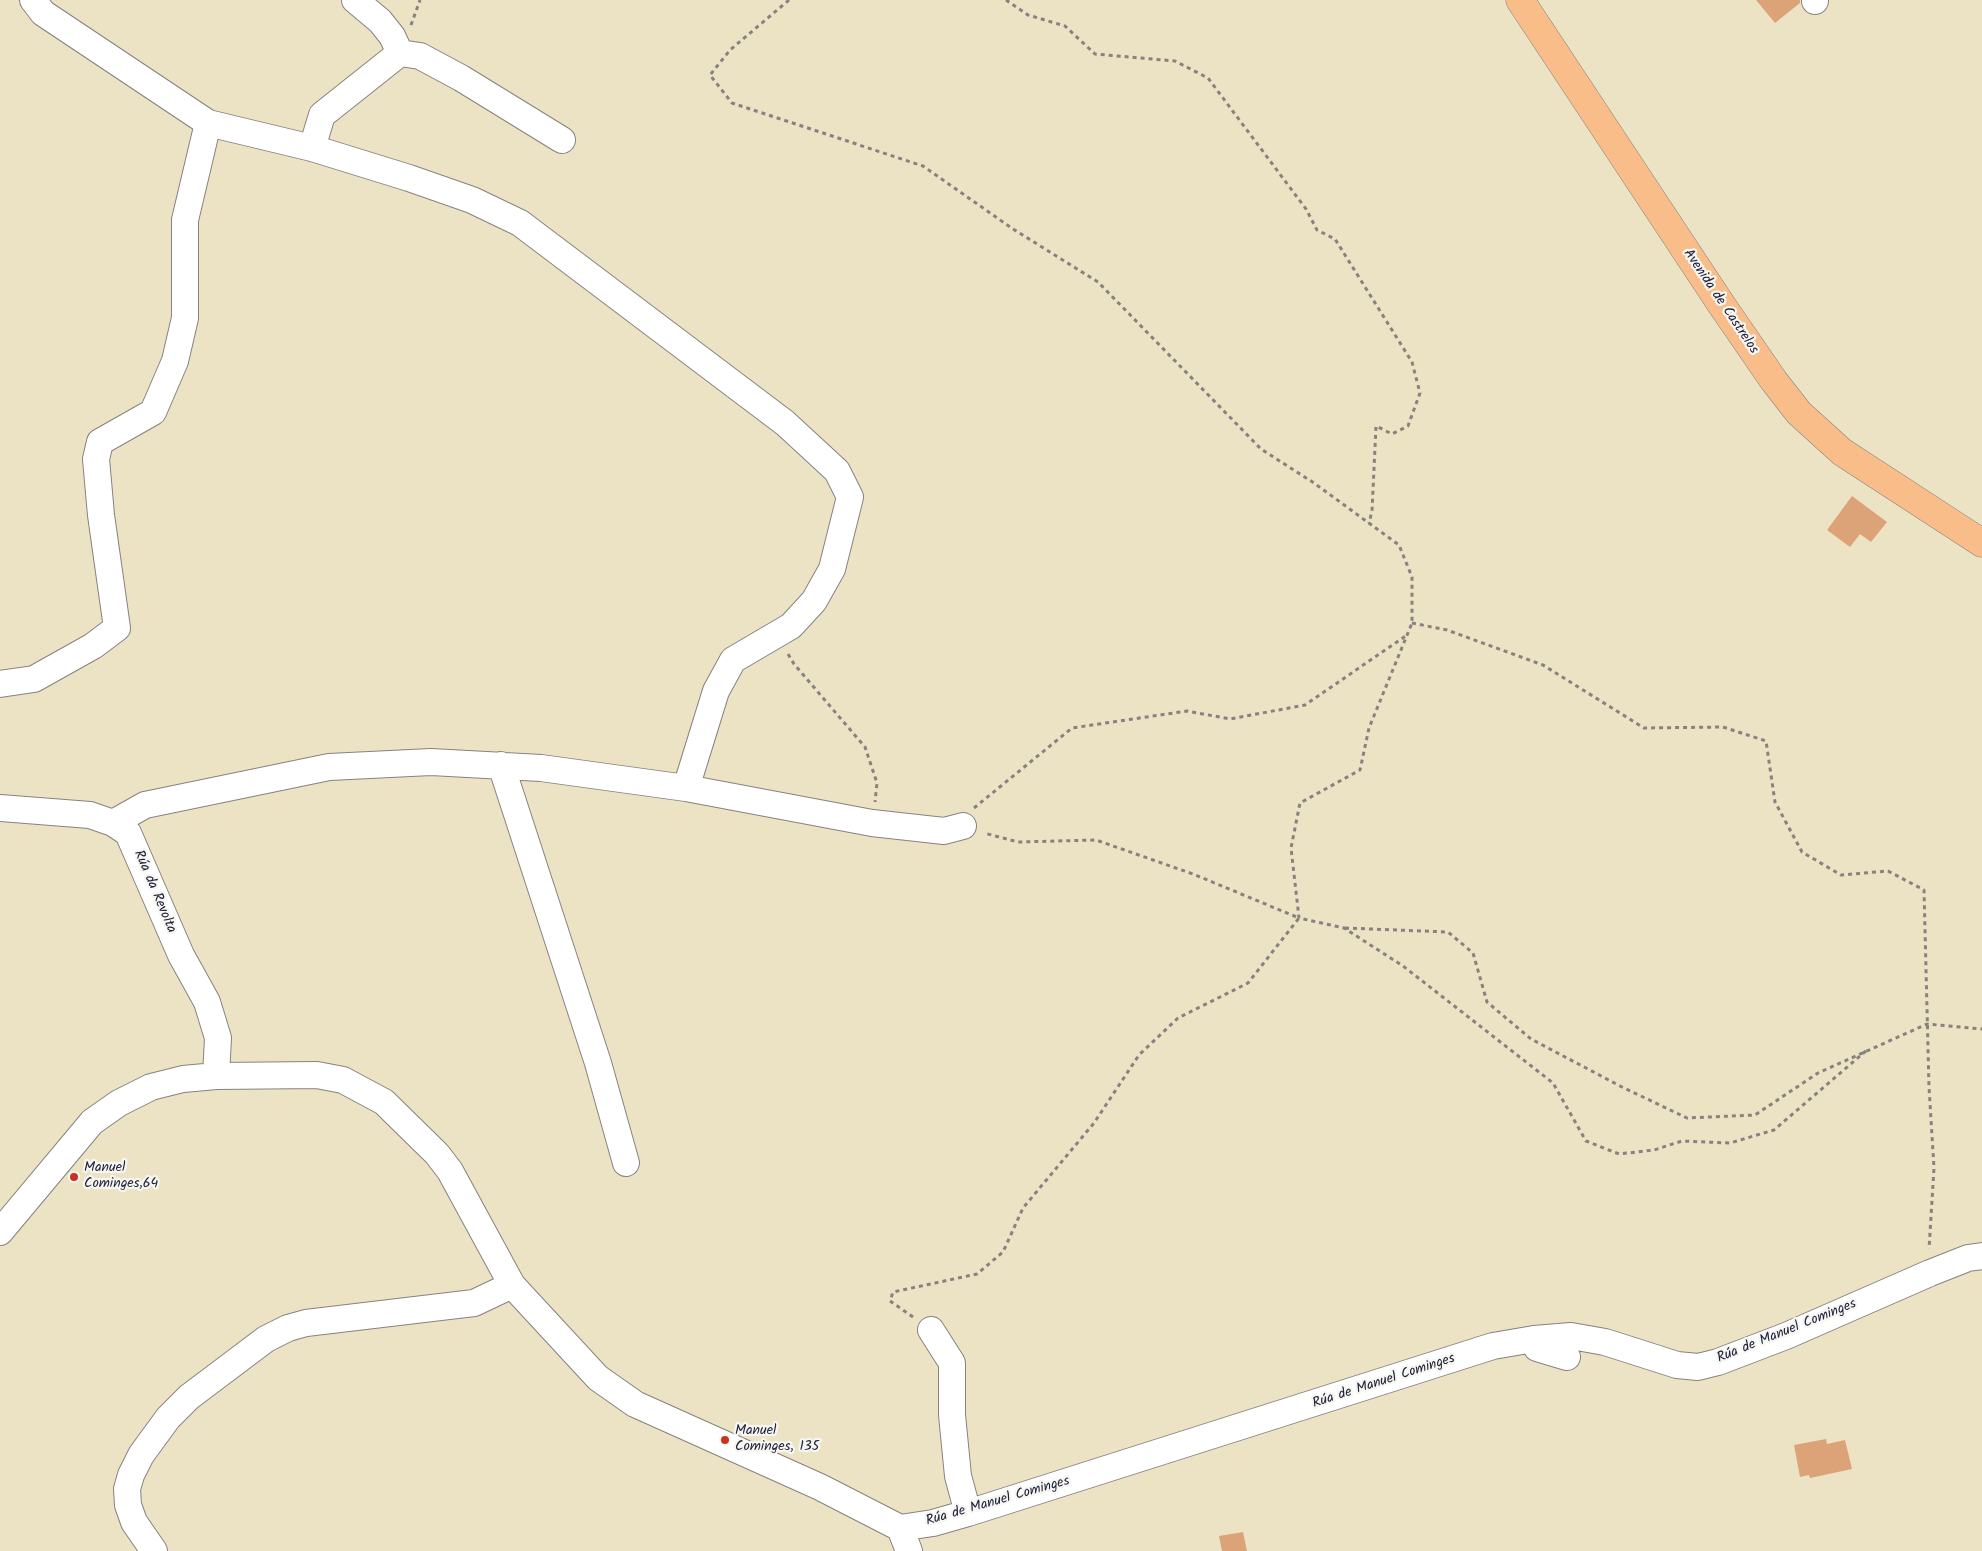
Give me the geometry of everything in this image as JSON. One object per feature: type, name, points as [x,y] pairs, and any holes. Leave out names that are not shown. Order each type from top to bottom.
[{"type":"main road","name":"Avenida de Castrelos","points":[[1520,0],[1721,304],[1774,381],[1800,413],[1842,452],[1982,543]]},
{"type":"street","points":[[33,0],[43,13],[208,123],[312,148],[472,200],[520,223],[785,423],[837,471],[850,497],[832,569],[814,601],[791,626],[733,660],[716,691],[686,788]]},
{"type":"street","points":[[355,0],[380,21],[392,36],[400,54]]},
{"type":"street","points":[[312,148],[322,115],[400,54],[420,56],[428,60],[562,140]]},
{"type":"street","points":[[0,684],[40,675],[93,646],[117,628],[101,514],[96,459],[100,442],[153,412],[176,361],[185,318],[185,220],[208,123]]},
{"type":"street","points":[[113,823],[144,805],[329,767],[431,762],[541,768],[686,788],[872,823],[944,832],[963,826]]},
{"type":"street","points":[[501,766],[598,1063],[626,1164]]},
{"type":"street","name":"Rúa da Revolta","points":[[0,808],[90,815],[113,823],[128,833],[181,954],[207,1002],[218,1038],[216,1076]]},
{"type":"street","name":"Rúa de Manuel Cominges","points":[[0,1232],[92,1122],[112,1108],[152,1087],[183,1079],[216,1076],[326,1077],[343,1080],[384,1102],[437,1154],[450,1171],[512,1285],[598,1378],[635,1404],[820,1487],[904,1539],[933,1523],[1493,1346],[1534,1339],[1571,1336],[1605,1342],[1677,1365],[1698,1367],[1718,1362],[1786,1336],[1968,1258],[1982,1256]]},
{"type":"street","points":[[154,1551],[134,1522],[128,1505],[126,1489],[130,1475],[141,1455],[168,1418],[182,1404],[266,1339],[288,1328],[306,1323],[474,1303],[512,1285]]},
{"type":"street","points":[[931,1330],[952,1363],[952,1416],[958,1476],[968,1513]]},
{"type":"street","points":[[1534,1339],[1537,1348],[1567,1357]]},
{"type":"path","points":[[789,0],[730,50],[710,74],[732,103],[923,166],[1014,229],[1098,282],[1262,449],[1400,545],[1412,577],[1412,623],[1368,728],[1360,770],[1300,803],[1291,848],[1299,918],[1248,983],[1178,1018],[1139,1055],[1094,1123],[1023,1208],[1003,1252],[977,1274],[892,1292],[890,1301],[931,1330]]},
{"type":"path","points":[[1006,0],[1028,14],[1065,26],[1095,54],[1175,60],[1208,78],[1306,209],[1317,230],[1335,239],[1412,362],[1420,393],[1408,426],[1392,434],[1376,426],[1372,511],[1369,523]]},
{"type":"path","points":[[1412,623],[1447,630],[1542,665],[1644,728],[1723,727],[1766,741],[1775,802],[1802,852],[1841,875],[1888,871],[1924,890],[1927,1024],[1934,1168],[1929,1238],[1930,1273]]},
{"type":"path","points":[[777,634],[794,664],[865,747],[877,783],[872,823]]},
{"type":"path","points":[[1407,635],[1305,705],[1230,719],[1187,711],[1072,728],[973,809],[963,826],[1018,842],[1096,840],[1193,874],[1299,918],[1344,928],[1448,932],[1473,952],[1487,1002],[1531,1039],[1622,1088],[1687,1118],[1755,1115],[1818,1072],[1927,1024],[1982,1030]]},
{"type":"path","points":[[1344,928],[1403,966],[1553,1083],[1586,1141],[1619,1154],[1654,1150],[1682,1141],[1730,1143],[1774,1130],[1867,1050]]},
{"type":"building","points":[[1756,0],[1800,0],[1800,3],[1775,23]]},
{"type":"building","points":[[1852,496],[1887,522],[1871,542],[1860,534],[1850,547],[1827,530]]},
{"type":"building","points":[[1826,1439],[1827,1444],[1845,1440],[1852,1469],[1810,1478],[1809,1475],[1800,1477],[1794,1445]]},
{"type":"building","points":[[1243,1532],[1247,1551],[1222,1551],[1219,1536]]},
{"type":"place","name":"Manuel Cominges,64","points":[[74,1177]]},
{"type":"place","name":"Manuel Cominges, 135","points":[[725,1440]]}]
